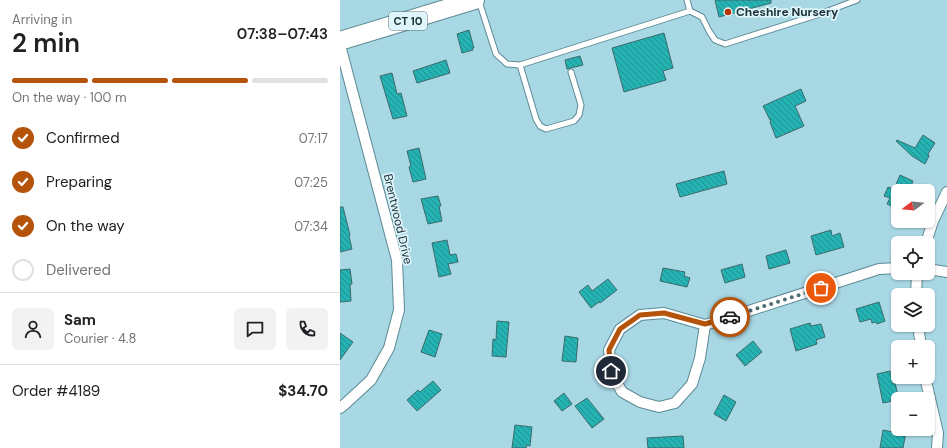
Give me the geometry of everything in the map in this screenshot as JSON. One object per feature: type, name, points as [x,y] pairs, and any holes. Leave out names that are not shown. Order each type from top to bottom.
[{"type":"highway","name":"CT 10","points":[[340,41],[476,0]]},
{"type":"street","name":"Brentwood Drive","points":[[340,45],[397,260],[399,310],[389,348],[371,380],[340,408]]},
{"type":"street","points":[[928,236],[933,221],[947,192]]},
{"type":"street","points":[[705,324],[700,358],[692,384],[675,403],[659,407],[640,402],[622,392],[611,371],[609,350],[620,329],[640,315],[664,313],[705,324],[879,270],[891,269]]},
{"type":"street","points":[[935,270],[947,272]]},
{"type":"street","points":[[927,384],[938,433],[937,448]]},
{"type":"lane","points":[[479,0],[496,54],[508,64],[520,65],[690,11],[702,17],[715,40],[725,44],[820,14],[857,0]]},
{"type":"lane","points":[[687,0],[690,11]]},
{"type":"lane","points":[[520,65],[536,119],[540,126],[546,128],[574,121],[579,114],[581,105],[571,72]]},
{"type":"building","name":"Cheshire Nursery","points":[[715,0],[771,0],[771,3],[719,17]]},
{"type":"building","points":[[469,30],[474,48],[472,48],[473,50],[462,53],[457,34]]},
{"type":"building","points":[[664,33],[673,68],[663,71],[666,80],[624,92],[612,48]]},
{"type":"building","points":[[580,56],[583,65],[567,69],[565,60]]},
{"type":"building","points":[[446,60],[450,73],[417,83],[413,71]]},
{"type":"building","points":[[392,73],[397,94],[401,93],[407,116],[393,119],[380,76]]},
{"type":"building","points":[[801,89],[806,101],[795,106],[804,126],[776,138],[771,122],[763,106]]},
{"type":"building","points":[[923,135],[935,143],[928,154],[929,156],[925,164],[912,156],[896,141],[897,140],[915,148]]},
{"type":"building","points":[[419,148],[426,179],[413,182],[407,151]]},
{"type":"building","points":[[724,171],[727,184],[680,197],[676,184]]},
{"type":"building","points":[[900,175],[913,181],[912,184],[896,184]]},
{"type":"building","points":[[888,187],[891,188],[891,206],[887,204],[890,198],[884,196]]},
{"type":"building","points":[[438,196],[441,206],[439,206],[442,221],[428,224],[421,199]]},
{"type":"building","points":[[340,207],[343,207],[352,249],[340,252]]},
{"type":"building","points":[[831,230],[832,236],[840,233],[844,247],[816,255],[811,236]]},
{"type":"building","points":[[447,240],[450,255],[456,254],[458,262],[448,264],[451,274],[439,277],[432,243]]},
{"type":"building","points":[[786,250],[790,263],[769,269],[766,256]]},
{"type":"building","points":[[742,264],[745,277],[725,283],[721,270]]},
{"type":"building","points":[[663,268],[685,272],[684,276],[690,278],[687,287],[660,281]]},
{"type":"building","points":[[350,269],[352,284],[350,284],[351,301],[340,302],[340,270]]},
{"type":"building","points":[[608,279],[617,290],[591,308],[579,292],[588,285],[592,291]]},
{"type":"building","points":[[879,302],[885,321],[877,324],[876,322],[872,323],[871,319],[860,322],[856,309]]},
{"type":"building","points":[[497,321],[509,322],[506,357],[492,356],[493,339],[496,340]]},
{"type":"building","points":[[810,323],[811,326],[821,324],[825,337],[816,340],[817,344],[796,351],[790,329]]},
{"type":"building","points":[[429,330],[442,334],[435,357],[421,352]]},
{"type":"building","points":[[340,333],[353,342],[340,360]]},
{"type":"building","points":[[565,336],[578,338],[576,362],[562,361]]},
{"type":"building","points":[[753,341],[762,352],[745,366],[736,355]]},
{"type":"building","points":[[890,371],[891,384],[895,384],[897,392],[891,392],[891,401],[883,403],[877,374]]},
{"type":"building","points":[[433,381],[441,390],[417,411],[407,400],[418,390],[420,392]]},
{"type":"building","points":[[564,393],[572,404],[562,411],[554,401]]},
{"type":"building","points":[[724,395],[736,402],[726,421],[714,414]]},
{"type":"building","points":[[587,398],[604,419],[592,428],[575,406]]},
{"type":"building","points":[[515,425],[532,427],[530,446],[527,445],[526,448],[512,448]]},
{"type":"building","points":[[883,430],[891,432],[891,436],[905,436],[903,448],[880,448]]},
{"type":"building","points":[[683,436],[684,448],[648,448],[647,438]]},
{"type":"way so far","points":[[730,317],[821,288]]},
{"type":"place","name":"Cheshire Nursery","points":[[728,12]]},
{"type":"route","points":[[611,371],[609,350],[620,329],[640,315],[664,313],[705,324],[730,317]]}]
